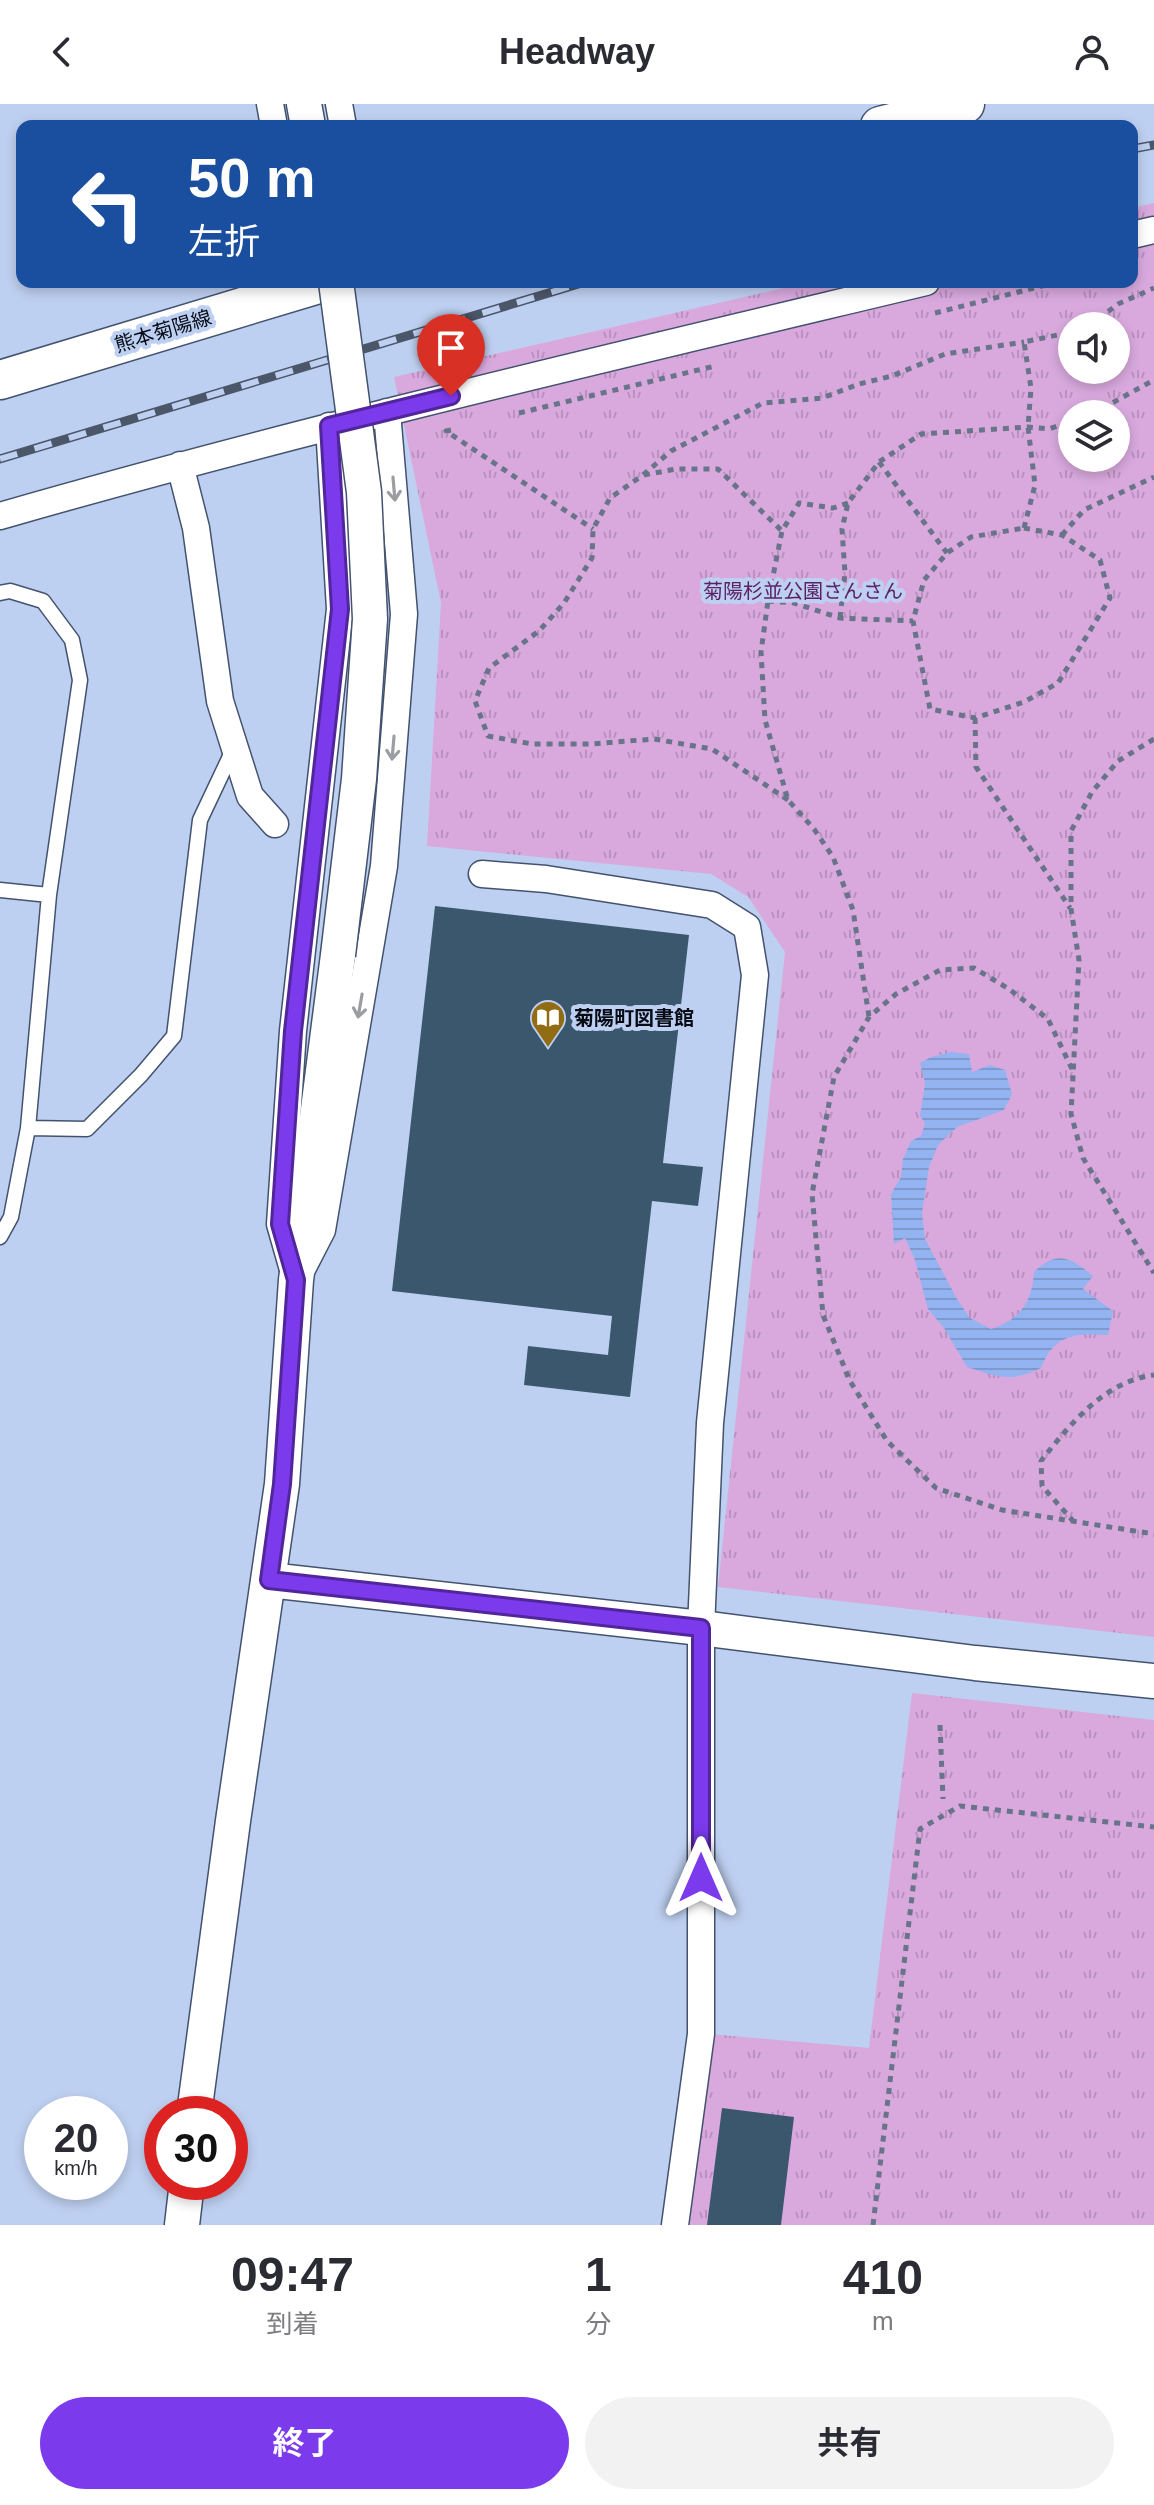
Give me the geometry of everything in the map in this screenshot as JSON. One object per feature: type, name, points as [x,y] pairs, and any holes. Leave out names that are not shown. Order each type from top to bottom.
[{"type":"main road","points":[[903,120],[965,104]]},
{"type":"main road","name":"熊本菊陽線","points":[[0,380],[302,288]]},
{"type":"street","points":[[196,2096],[230,1837],[282,1484],[296,1280],[359,779],[370,619],[364,492],[319,288]]},
{"type":"street","points":[[0,516],[329,426],[901,288]]},
{"type":"street","points":[[296,1280],[322,1230],[384,866],[404,614],[387,412]]},
{"type":"street","points":[[296,1280],[280,1224],[293,1031],[340,609],[329,426]]},
{"type":"street","points":[[180,465],[196,528],[220,701],[250,796],[275,824]]},
{"type":"street","points":[[482,874],[546,879],[712,905],[747,927],[755,975],[710,1423],[701,1628],[701,2034],[675,2225]]},
{"type":"street","points":[[269,1580],[701,1628],[975,1663],[1154,1681]]},
{"type":"street","points":[[182,2225],[185,2200]]},
{"type":"lane","points":[[0,593],[10,591],[43,601],[72,640],[80,680],[49,895],[28,1128],[11,1217],[0,1237]]},
{"type":"lane","points":[[28,1128],[87,1129],[141,1075],[174,1036],[200,820],[234,747]]},
{"type":"lane","points":[[0,890],[49,895]]},
{"type":"path","points":[[933,313],[1034,288]]},
{"type":"path","points":[[1107,312],[1154,288]]},
{"type":"path","points":[[869,1017],[853,910],[833,857],[814,829],[788,800],[712,749],[654,739],[532,744],[488,736],[475,701],[489,668],[539,631],[564,603],[592,558],[593,529],[610,498],[671,451],[763,403],[822,398],[892,376],[945,354],[1058,335]]},
{"type":"path","points":[[1024,342],[1031,388],[1028,427],[1035,485],[1024,528]]},
{"type":"path","points":[[507,416],[719,365]]},
{"type":"path","points":[[1118,400],[1154,380]]},
{"type":"path","points":[[840,618],[845,573],[842,529],[848,503],[879,462],[921,434],[1028,427],[1049,429],[1058,426]]},
{"type":"path","points":[[461,427],[446,431],[593,529]]},
{"type":"path","points":[[879,462],[947,553]]},
{"type":"path","points":[[643,475],[676,469],[718,469],[782,531]]},
{"type":"path","points":[[1062,535],[1084,510],[1154,477]]},
{"type":"path","points":[[788,800],[765,720],[761,652],[782,531],[799,503],[833,508],[848,503]]},
{"type":"path","points":[[1024,528],[1062,535],[1100,560],[1110,598],[1058,683],[1024,702],[975,718],[930,709],[913,621],[924,580],[947,553],[971,537],[1024,528]]},
{"type":"path","points":[[768,601],[794,603],[840,618],[913,621]]},
{"type":"path","points":[[975,718],[976,767],[1071,909]]},
{"type":"path","points":[[1154,739],[1118,761],[1092,792],[1071,831],[1071,909],[1079,960],[1071,1114],[1083,1158],[1154,1273]]},
{"type":"path","points":[[1072,1069],[1048,1019],[1009,989],[974,968],[940,970],[896,994],[869,1017],[834,1077],[812,1194],[823,1315],[844,1368],[887,1441],[936,1488],[1002,1510],[1154,1534]]},
{"type":"path","points":[[1075,1522],[1042,1486],[1041,1461],[1065,1430],[1107,1392],[1140,1377],[1154,1375]]},
{"type":"path","points":[[940,1725],[943,1799]]},
{"type":"path","points":[[873,2225],[920,1829],[960,1806],[1154,1827]]},
{"type":"green space","name":"菊陽杉並公園さんさん","points":[[1154,203],[1154,1637],[718,1587],[785,952],[748,897],[711,874],[427,846],[441,603],[394,377],[784,288],[1138,288],[1138,207]]},
{"type":"green space","points":[[912,1693],[1154,1720],[1154,2225],[690,2225],[710,2034],[869,2048]]},
{"type":"water","points":[[951,1052],[969,1054],[972,1072],[990,1065],[1005,1070],[1012,1094],[1004,1110],[957,1127],[938,1145],[929,1167],[922,1213],[925,1239],[957,1299],[970,1318],[991,1329],[1001,1325],[1023,1308],[1031,1293],[1034,1272],[1057,1258],[1071,1261],[1093,1276],[1083,1289],[1113,1311],[1108,1335],[1067,1338],[1052,1348],[1041,1368],[1021,1376],[996,1376],[967,1367],[944,1328],[928,1309],[915,1260],[905,1238],[894,1244],[891,1194],[901,1177],[903,1159],[911,1141],[921,1136],[925,1123],[920,1116],[925,1083],[920,1063]]},
{"type":"building","name":"菊陽町図書館","points":[[435,906],[689,935],[663,1163],[703,1167],[698,1206],[652,1201],[630,1397],[524,1385],[528,1346],[608,1355],[612,1316],[392,1291]]},
{"type":"building","points":[[722,2108],[794,2117],[781,2225],[707,2225]]},
{"type":"railway","points":[[1138,148],[1154,145]]},
{"type":"railway","points":[[0,459],[565,288]]},
{"type":"place","name":"菊陽町図書館","points":[[548,1049]]},
{"type":"route","points":[[451,396],[329,426],[340,609],[293,1031],[280,1224],[296,1280],[282,1484],[269,1580],[701,1628],[701,1878]]}]
